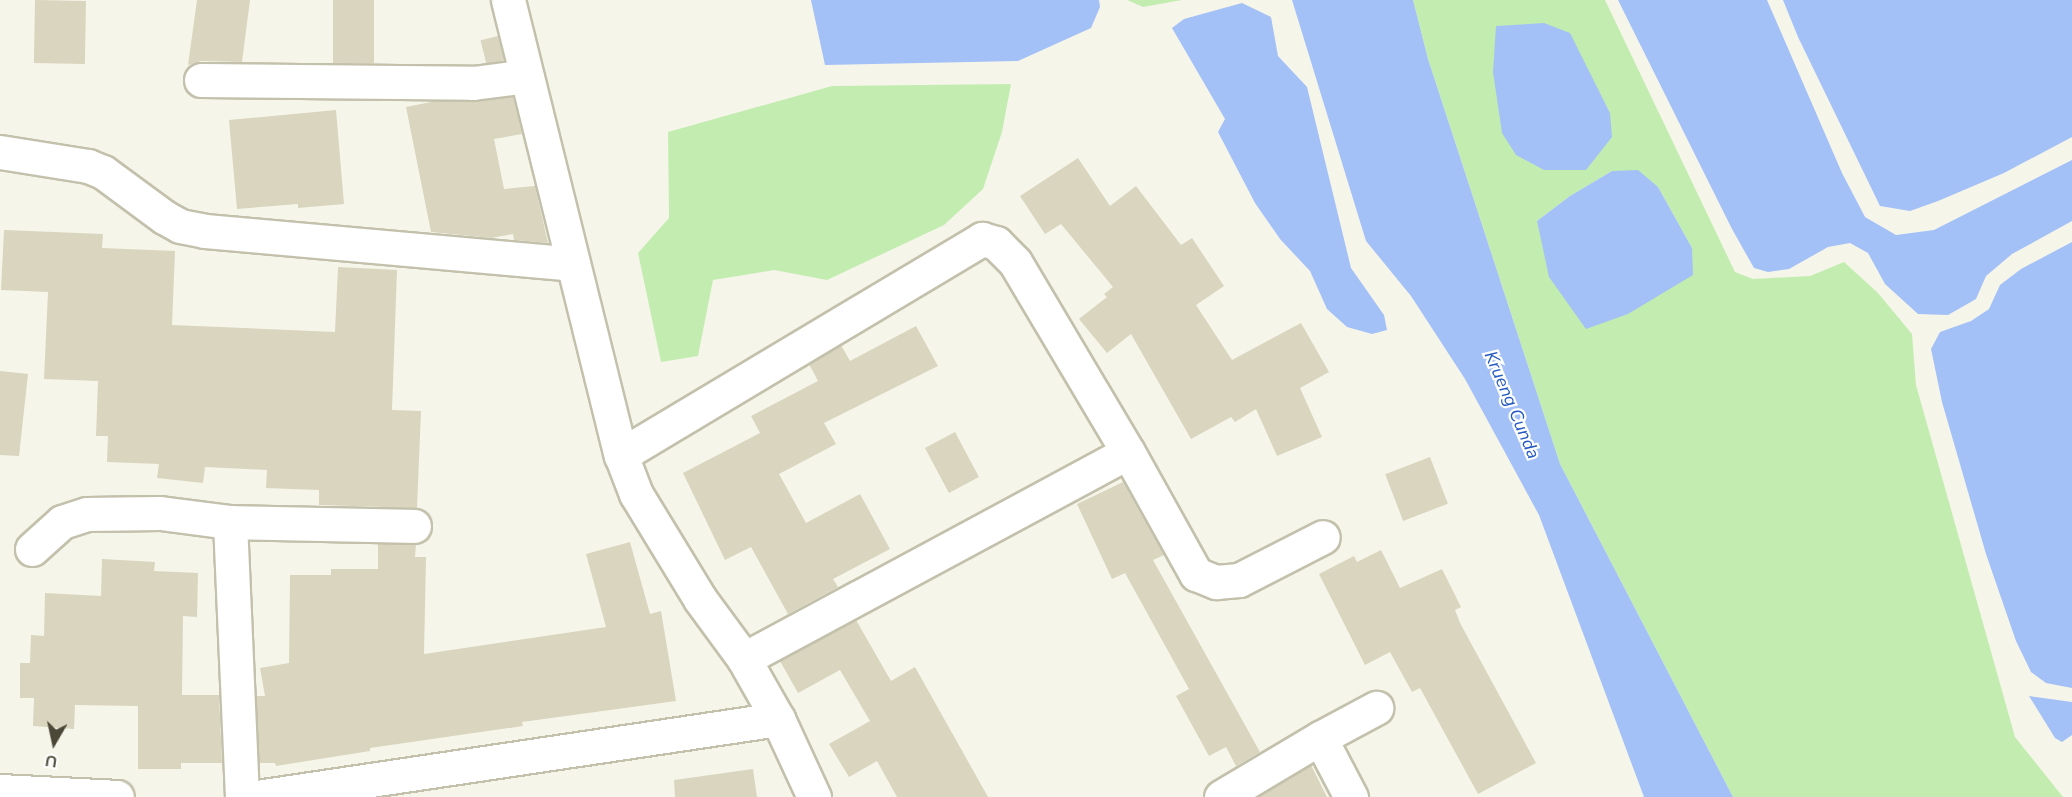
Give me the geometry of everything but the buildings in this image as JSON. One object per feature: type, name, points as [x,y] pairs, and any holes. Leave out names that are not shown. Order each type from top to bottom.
[{"type":"street","points":[[508,0],[621,455],[646,514],[700,598],[744,659],[778,719],[814,797]]},
{"type":"street","points":[[201,80],[472,83],[527,76]]},
{"type":"street","points":[[0,152],[88,166],[103,172],[164,217],[180,226],[206,231],[573,264]]},
{"type":"street","points":[[621,455],[982,239],[996,243],[1015,262],[1128,452],[1196,574],[1216,582],[1239,580],[1323,537]]},
{"type":"street","points":[[744,659],[1128,452]]},
{"type":"street","points":[[32,549],[47,532],[62,522],[87,514],[160,513],[230,522],[414,526]]},
{"type":"street","points":[[230,522],[242,797]]},
{"type":"street","points":[[1221,797],[1320,738],[1376,708]]},
{"type":"street","points":[[257,797],[778,719]]},
{"type":"street","points":[[1320,738],[1351,797]]},
{"type":"street","points":[[0,791],[117,797]]},
{"type":"green space","points":[[1127,0],[1182,0],[1143,7]]},
{"type":"green space","points":[[1413,0],[1605,0],[1735,272],[1753,279],[1810,276],[1844,262],[1878,293],[1912,334],[1916,385],[2015,737],[2063,797],[1733,797],[1560,464],[1428,59]],"holes":[[[1493,72],[1589,73],[1610,113]],[[1612,171],[1658,187],[1692,248],[1537,221],[1570,196]]]},
{"type":"green space","points":[[1011,84],[1002,132],[983,189],[944,225],[827,280],[774,270],[713,280],[698,356],[661,362],[638,253],[669,218],[668,132],[832,86]]},
{"type":"water","points":[[811,0],[1099,0],[1100,7],[1091,28],[1018,61],[825,65]]},
{"type":"water","name":"Krueng Cunda","points":[[1292,0],[1413,0],[1428,59],[1560,464],[1733,797],[1644,797],[1539,515],[1465,379],[1411,296],[1366,241]]},
{"type":"water","points":[[1618,0],[1767,0],[1842,173],[1865,217],[1896,235],[1934,230],[2072,160],[2072,221],[2012,254],[1986,276],[1976,299],[1948,315],[1918,314],[1885,284],[1868,253],[1850,243],[1828,247],[1789,269],[1768,272],[1754,268],[1732,229]]},
{"type":"water","points":[[1783,0],[2072,0],[2072,137],[2004,173],[1938,201],[1910,211],[1880,206],[1798,37]]},
{"type":"water","points":[[1242,3],[1271,17],[1278,56],[1307,87],[1351,268],[1384,315],[1387,330],[1372,334],[1347,327],[1327,309],[1310,271],[1280,239],[1255,203],[1218,132],[1225,119],[1172,28],[1184,19]]},
{"type":"water","points":[[1544,23],[1570,33],[1610,113],[1612,137],[1586,170],[1544,170],[1516,155],[1502,133],[1493,72],[1496,26]]},
{"type":"water","points":[[1638,170],[1658,187],[1692,248],[1693,275],[1628,314],[1586,329],[1549,277],[1537,221],[1570,196],[1612,171]]},
{"type":"water","points":[[2072,242],[2072,688],[2046,683],[2031,672],[2016,641],[1986,554],[1942,402],[1931,349],[1940,332],[1971,321],[1989,309],[2000,285],[2021,269]]},
{"type":"water","points":[[2029,696],[2072,702],[2072,735],[2062,742],[2055,738]]}]
